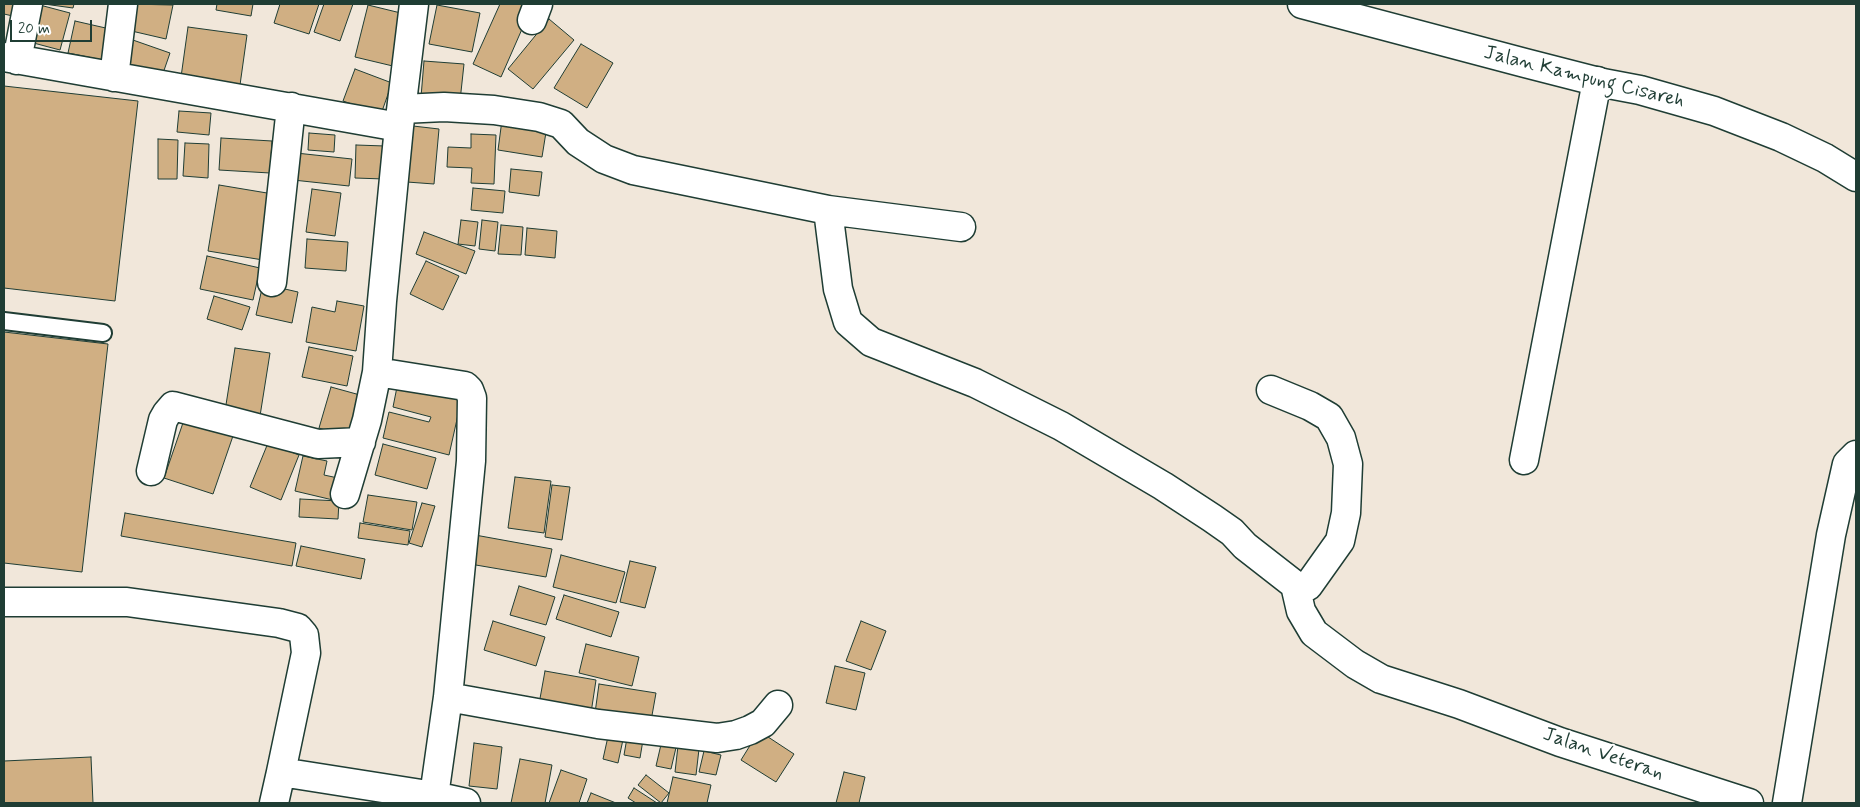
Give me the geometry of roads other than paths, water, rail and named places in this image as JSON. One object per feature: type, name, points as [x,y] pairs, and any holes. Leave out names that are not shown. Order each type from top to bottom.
[{"type":"street","points":[[28,4],[11,59],[291,107],[400,118],[444,107],[486,109],[539,117],[561,124],[578,142],[604,159],[633,170],[828,210],[961,227]]},
{"type":"street","points":[[114,77],[123,4]]},
{"type":"street","points":[[345,494],[361,442],[377,372],[382,300],[400,118],[414,4]]},
{"type":"street","name":"Jalan Kampung Cisareh","points":[[1318,6],[1714,111],[1781,137],[1825,158],[1856,178]]},
{"type":"street","points":[[1524,460],[1597,81]]},
{"type":"street","points":[[272,282],[291,107]]},
{"type":"street","points":[[828,210],[838,289],[848,322],[871,342],[975,383],[1061,426],[1129,468],[1163,486],[1212,518],[1232,532],[1245,546],[1295,586],[1303,588],[1308,586],[1340,541],[1346,513],[1348,464],[1341,438],[1329,418],[1310,406],[1271,390]]},
{"type":"street","points":[[377,372],[464,386],[469,390],[472,398],[471,462],[448,697],[434,796]]},
{"type":"street","points":[[151,471],[163,420],[173,406],[318,444],[361,442]]},
{"type":"street","points":[[1787,803],[1831,535],[1847,464],[1856,455]]},
{"type":"street","name":"Jalan Veteran","points":[[1295,586],[1301,611],[1314,633],[1355,664],[1382,678],[1459,704],[1560,742],[1749,803]]},
{"type":"street","points":[[4,602],[127,602],[298,628],[304,635],[306,653],[274,803]]},
{"type":"street","points":[[448,697],[598,724],[718,738],[750,730],[762,723],[778,705]]},
{"type":"street","points":[[281,772],[434,796],[466,803]]},
{"type":"lane","points":[[4,321],[103,333]]}]
